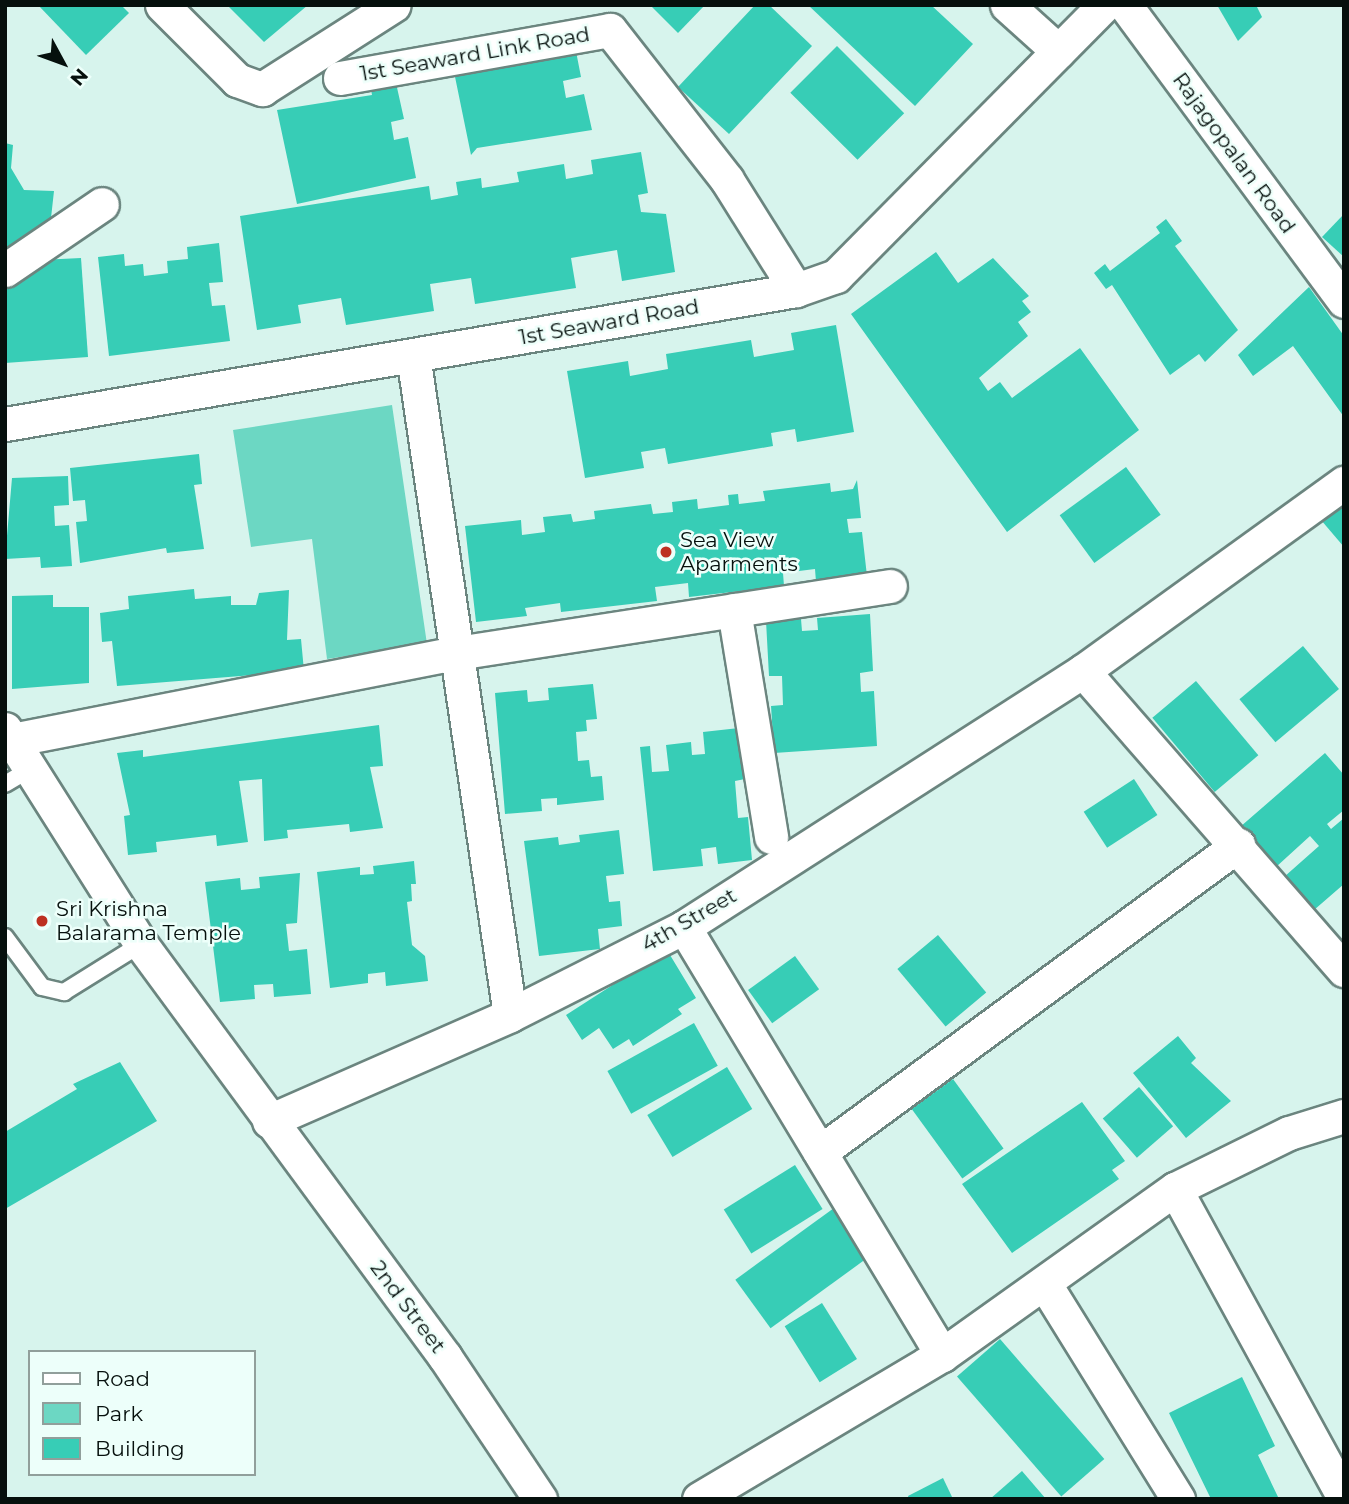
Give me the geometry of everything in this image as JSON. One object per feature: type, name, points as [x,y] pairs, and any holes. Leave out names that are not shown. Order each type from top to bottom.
[{"type":"street","points":[[162,5],[237,80],[262,89],[394,5]]},
{"type":"street","points":[[1007,5],[1058,51]]},
{"type":"street","name":"1st Seaward Road","points":[[5,424],[796,290],[836,275],[1104,5]]},
{"type":"street","name":"Rajagopalan Road","points":[[1125,5],[1344,301]]},
{"type":"street","name":"1st Seaward Link Road","points":[[340,79],[610,30],[727,180],[796,290]]},
{"type":"street","points":[[5,270],[102,204]]},
{"type":"street","points":[[413,355],[510,1015]]},
{"type":"street","name":"4th Street","points":[[269,1121],[510,1015],[684,927],[1083,671],[1344,483]]},
{"type":"street","points":[[8,734],[457,653],[890,586]]},
{"type":"street","points":[[734,610],[771,837]]},
{"type":"street","points":[[1083,671],[1238,845],[1344,970]]},
{"type":"street","name":"2nd Street","points":[[8,734],[18,776],[445,1357],[540,1499]]},
{"type":"street","points":[[820,1152],[1238,845]]},
{"type":"street","points":[[684,927],[942,1355]]},
{"type":"street","points":[[699,1499],[942,1355],[1046,1286],[1175,1189],[1289,1133],[1340,1126]]},
{"type":"street","points":[[1175,1189],[1344,1497]]},
{"type":"street","points":[[1046,1286],[1178,1499]]},
{"type":"lane","points":[[5,937],[42,987],[64,992],[141,944]]},
{"type":"green space","points":[[392,405],[427,644],[327,659],[312,539],[251,547],[233,430]]},
{"type":"building","points":[[38,5],[121,5],[129,13],[86,55]]},
{"type":"building","points":[[227,5],[308,5],[264,42]]},
{"type":"building","points":[[650,5],[705,5],[678,33]]},
{"type":"building","points":[[755,5],[769,5],[812,46],[729,134],[678,87]]},
{"type":"building","points":[[808,5],[931,5],[973,44],[915,106]]},
{"type":"building","points":[[1217,5],[1256,5],[1262,17],[1238,41]]},
{"type":"building","points":[[574,41],[581,77],[563,81],[566,98],[584,94],[592,130],[477,148],[471,155],[453,67],[493,62],[494,68]]},
{"type":"building","points":[[837,46],[904,113],[858,160],[790,93]]},
{"type":"building","points":[[396,83],[404,119],[391,122],[394,140],[408,137],[416,178],[297,204],[277,110],[372,95],[371,89]]},
{"type":"building","points":[[5,143],[13,145],[11,168],[24,190],[54,191],[49,236],[17,241],[5,253]]},
{"type":"building","points":[[641,152],[648,193],[638,195],[641,212],[666,214],[675,272],[622,281],[617,250],[571,258],[576,288],[475,304],[471,278],[430,284],[434,311],[346,325],[341,298],[298,305],[301,323],[257,330],[240,216],[429,186],[431,200],[458,195],[456,182],[481,178],[482,188],[519,182],[517,172],[564,164],[566,179],[593,174],[591,160]]},
{"type":"building","points":[[1344,214],[1344,257],[1322,237]]},
{"type":"building","points":[[1166,219],[1182,241],[1175,246],[1238,330],[1205,362],[1199,354],[1170,375],[1112,285],[1106,289],[1094,273],[1105,264],[1110,271],[1160,233],[1156,227]]},
{"type":"building","points":[[219,243],[223,282],[209,283],[212,306],[225,305],[230,341],[109,356],[98,257],[124,254],[125,266],[143,264],[144,276],[168,273],[167,261],[188,259],[187,247]]},
{"type":"building","points":[[936,252],[958,283],[993,258],[1029,296],[1022,301],[1031,312],[1018,322],[1028,336],[979,378],[988,391],[1000,382],[1012,398],[1080,348],[1139,430],[1007,532],[851,314]]},
{"type":"building","points":[[81,258],[88,357],[5,363],[5,286],[40,260]]},
{"type":"building","points":[[1309,287],[1344,336],[1344,417],[1293,346],[1253,376],[1238,355]]},
{"type":"building","points":[[836,325],[854,432],[797,442],[795,429],[771,433],[773,446],[668,464],[665,448],[641,452],[644,468],[585,478],[567,371],[628,361],[630,376],[668,369],[666,354],[751,340],[754,357],[794,350],[791,333]]},
{"type":"building","points":[[199,454],[202,484],[194,485],[204,549],[167,553],[166,548],[80,563],[76,522],[87,521],[85,500],[73,501],[70,468]]},
{"type":"building","points":[[1126,467],[1161,515],[1094,563],[1060,515]]},
{"type":"building","points":[[68,476],[69,505],[54,506],[55,526],[69,525],[72,566],[41,568],[40,557],[5,559],[12,478]]},
{"type":"building","name":"Sea View Aparments","points":[[857,480],[861,518],[847,519],[849,533],[862,532],[867,576],[816,582],[815,569],[783,573],[784,586],[689,597],[688,583],[655,587],[657,601],[561,612],[560,603],[525,608],[527,616],[476,622],[465,526],[521,520],[522,535],[545,532],[543,517],[571,514],[573,522],[595,519],[594,511],[651,504],[653,514],[673,512],[672,502],[697,499],[698,509],[729,505],[728,495],[738,494],[739,504],[765,501],[763,491],[830,483],[831,492],[853,489]]},
{"type":"building","points":[[1344,501],[1344,547],[1321,520]]},
{"type":"building","points":[[194,589],[195,599],[231,596],[231,605],[256,605],[259,593],[289,590],[287,640],[301,639],[304,671],[117,686],[112,641],[102,642],[100,613],[129,609],[128,596]]},
{"type":"building","points":[[53,595],[53,607],[89,607],[89,683],[12,689],[12,596]]},
{"type":"building","points":[[870,614],[873,671],[860,673],[861,692],[874,691],[877,746],[774,753],[771,706],[783,705],[782,676],[769,676],[766,621],[801,619],[802,631],[818,630],[817,618]]},
{"type":"building","points":[[1303,646],[1339,689],[1275,742],[1239,699]]},
{"type":"building","points":[[1196,681],[1258,755],[1215,792],[1152,718]]},
{"type":"building","points":[[593,684],[597,719],[586,720],[587,731],[576,732],[578,761],[589,760],[591,777],[602,776],[604,800],[557,805],[557,798],[541,799],[542,811],[505,814],[495,693],[527,690],[528,702],[549,700],[548,688]]},
{"type":"building","points":[[379,725],[383,766],[370,767],[383,828],[350,832],[349,824],[287,830],[288,838],[264,841],[262,779],[239,781],[248,842],[217,846],[216,835],[156,842],[157,852],[128,855],[124,816],[130,815],[117,753],[143,750],[143,757]]},
{"type":"building","points":[[739,728],[745,779],[735,781],[738,818],[748,817],[752,860],[718,864],[716,847],[701,849],[703,866],[653,871],[640,747],[650,746],[652,772],[669,771],[666,745],[691,742],[692,755],[705,754],[703,732]]},
{"type":"building","points":[[1325,753],[1344,775],[1344,810],[1327,824],[1331,829],[1344,818],[1344,884],[1314,910],[1284,877],[1319,846],[1310,836],[1276,867],[1240,827]]},
{"type":"building","points":[[1134,779],[1157,815],[1107,848],[1084,812]]},
{"type":"building","points":[[619,830],[624,874],[606,876],[609,902],[620,901],[622,926],[598,929],[600,949],[539,956],[524,841],[558,837],[559,845],[580,842],[579,835]]},
{"type":"building","points":[[414,861],[416,884],[411,884],[412,901],[407,902],[412,945],[425,956],[428,981],[386,986],[385,972],[368,974],[368,983],[330,988],[317,872],[360,867],[360,875],[374,874],[373,866]]},
{"type":"building","points":[[300,873],[297,923],[286,924],[289,951],[307,949],[311,994],[274,997],[273,984],[254,985],[255,999],[220,1002],[205,882],[240,878],[241,890],[260,888],[259,877]]},
{"type":"building","points":[[938,935],[986,992],[946,1027],[897,969]]},
{"type":"building","points":[[667,950],[696,998],[678,1009],[682,1014],[633,1046],[629,1039],[613,1049],[599,1028],[582,1040],[566,1015]]},
{"type":"building","points":[[795,956],[819,989],[772,1023],[748,990]]},
{"type":"building","points":[[694,1023],[718,1066],[631,1114],[607,1071]]},
{"type":"building","points":[[1178,1036],[1196,1058],[1191,1063],[1231,1101],[1186,1138],[1133,1073]]},
{"type":"building","points":[[120,1062],[157,1121],[5,1209],[5,1132],[77,1089],[73,1084]]},
{"type":"building","points":[[727,1067],[752,1109],[673,1157],[647,1115]]},
{"type":"building","points":[[953,1079],[1004,1149],[962,1179],[912,1109]]},
{"type":"building","points":[[1139,1087],[1173,1126],[1137,1158],[1103,1118]]},
{"type":"building","points":[[1082,1102],[1125,1161],[1112,1170],[1119,1179],[1012,1253],[962,1184]]},
{"type":"building","points":[[795,1165],[823,1209],[751,1254],[724,1210]]},
{"type":"building","points":[[834,1208],[869,1257],[771,1328],[735,1280]]},
{"type":"building","points":[[822,1303],[857,1359],[820,1382],[785,1326]]},
{"type":"building","points":[[1000,1339],[1104,1459],[1061,1496],[957,1376]]},
{"type":"building","points":[[1242,1377],[1275,1446],[1258,1455],[1279,1499],[1211,1499],[1169,1413]]},
{"type":"building","points":[[1022,1471],[1046,1499],[990,1499]]},
{"type":"building","points":[[943,1478],[953,1499],[909,1499],[908,1496]]},
{"type":"place","name":"Sea View Aparments","points":[[666,552]]},
{"type":"place","name":"Sri Krishna Balarama Temple","points":[[42,921]]}]
